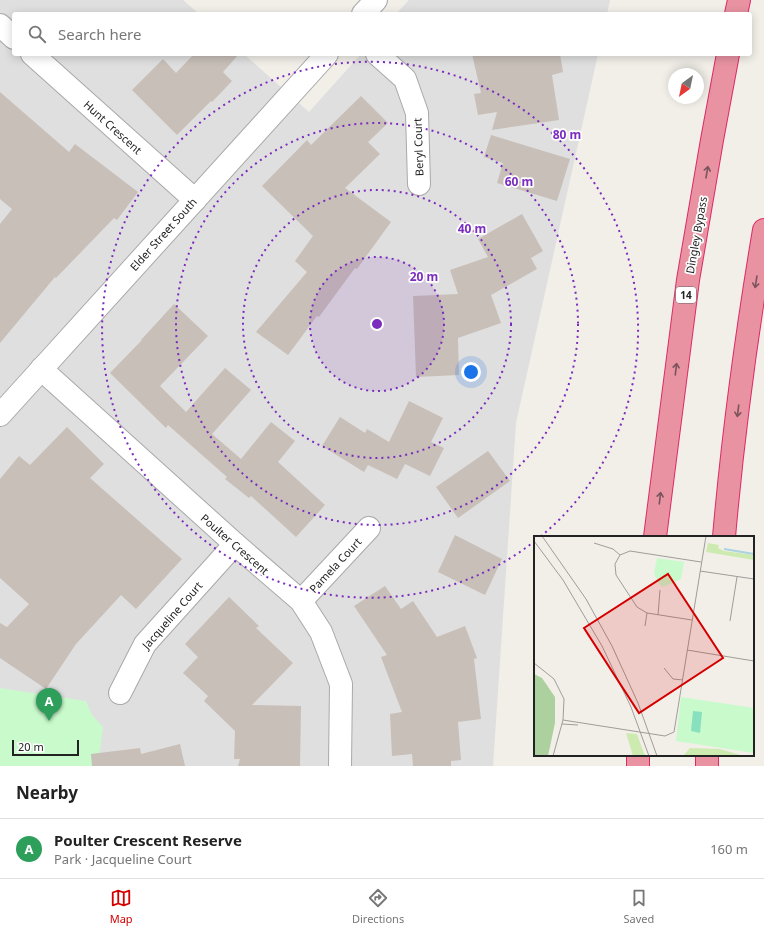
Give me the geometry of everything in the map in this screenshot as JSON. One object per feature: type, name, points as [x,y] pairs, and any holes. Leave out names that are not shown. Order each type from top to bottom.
[{"type":"highway","points":[[736,12],[739,0]]},
{"type":"highway","name":"Dingley Bypass","points":[[655,536],[688,280],[728,56]]},
{"type":"highway","points":[[724,536],[729,481],[750,316],[764,230]]},
{"type":"street","points":[[365,12],[376,0]]},
{"type":"street","points":[[0,25],[12,36]]},
{"type":"street","name":"Hunt Crescent","points":[[34,56],[194,200]]},
{"type":"street","name":"Elder Street South","points":[[0,415],[325,56]]},
{"type":"street","name":"Beryl Court","points":[[379,56],[405,79],[417,113],[419,184]]},
{"type":"street","name":"Poulter Crescent","points":[[41,369],[235,544],[301,601],[321,632],[341,684],[340,766]]},
{"type":"street","name":"Pamela Court","points":[[301,601],[369,528]]},
{"type":"street","name":"Jacqueline Court","points":[[120,693],[145,644],[235,544]]},
{"type":"shaded area","points":[[0,0],[183,0],[197,12],[12,12],[12,56],[246,56],[309,112],[359,56],[598,56],[516,423],[493,766],[0,766]]},
{"type":"shaded area","points":[[409,0],[610,0],[607,12],[398,12]]},
{"type":"green space","points":[[0,688],[86,701],[92,715],[103,727],[98,766],[0,766]]},
{"type":"building","points":[[192,56],[237,56],[223,72],[232,81],[177,135],[132,90],[163,59],[176,73]]},
{"type":"building","points":[[472,56],[560,56],[563,72],[552,75],[559,120],[492,130],[497,112],[478,115],[474,94],[481,93]]},
{"type":"building","points":[[0,92],[69,152],[75,144],[138,192],[117,220],[114,218],[56,278],[55,277],[0,343],[0,224],[12,209],[0,199]]},
{"type":"building","points":[[361,96],[388,123],[368,142],[380,154],[345,188],[391,222],[357,269],[355,268],[319,317],[317,316],[288,355],[256,332],[307,272],[295,261],[313,236],[262,186],[307,140],[311,145]]},
{"type":"building","points":[[491,135],[570,159],[557,201],[497,183],[503,163],[484,157]]},
{"type":"building","points":[[522,214],[543,251],[531,258],[537,269],[491,295],[501,323],[458,338],[459,375],[416,377],[413,296],[458,294],[450,270],[488,257],[478,239]]},
{"type":"building","points":[[174,304],[208,336],[160,386],[186,412],[225,368],[251,390],[212,434],[241,459],[271,422],[295,441],[278,462],[325,505],[296,537],[251,496],[249,498],[225,479],[227,477],[168,425],[166,428],[110,373]]},
{"type":"building","points":[[409,401],[443,418],[431,442],[444,448],[430,476],[405,464],[397,479],[368,465],[364,472],[322,446],[340,417],[365,433],[367,429],[389,442]]},
{"type":"building","points":[[67,427],[104,464],[90,478],[182,559],[136,609],[121,595],[76,644],[46,689],[0,658],[0,623],[7,627],[29,604],[0,578],[0,479],[19,456],[30,465]]},
{"type":"building","points":[[488,451],[510,481],[458,518],[436,487]]},
{"type":"building","points":[[455,535],[502,559],[485,595],[438,572]]},
{"type":"building","points":[[385,586],[401,609],[413,601],[437,637],[465,626],[477,658],[474,659],[481,719],[458,722],[461,760],[451,761],[451,766],[413,766],[412,754],[392,756],[390,714],[402,712],[381,657],[387,655],[354,606]]},
{"type":"building","points":[[229,597],[259,626],[256,628],[293,663],[252,705],[301,706],[300,766],[238,766],[240,759],[234,759],[235,731],[204,701],[208,696],[183,673],[198,657],[185,644]]},
{"type":"building","points":[[180,744],[185,766],[92,766],[91,754],[140,748],[141,754]]},
{"type":"place","name":"Poulter Crescent Reserve","points":[[49,721]]}]
